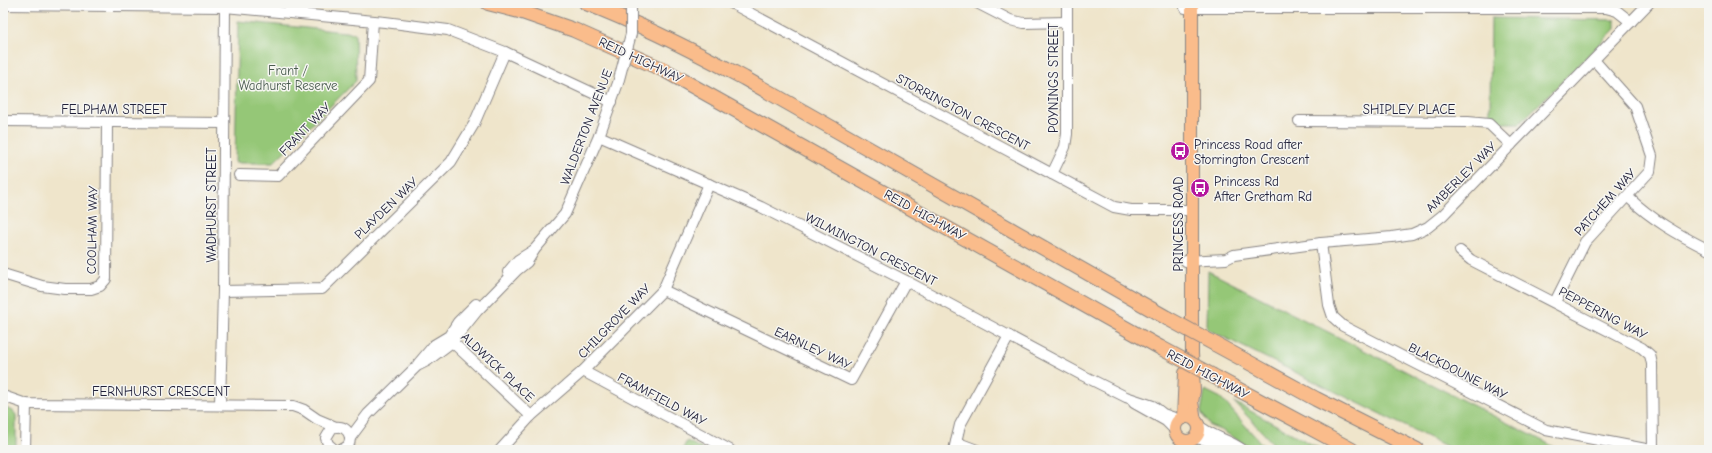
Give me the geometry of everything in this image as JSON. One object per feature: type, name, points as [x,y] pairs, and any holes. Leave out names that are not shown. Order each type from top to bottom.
[{"type":"highway","name":"REID HIGHWAY","points":[[488,3],[519,11],[574,30],[664,70],[1161,348],[1352,450]]},
{"type":"highway","points":[[586,3],[648,29],[731,71],[1215,344],[1316,399],[1418,450]]},
{"type":"main road","name":"PRINCESS ROAD","points":[[1183,450],[1185,425],[1189,257],[1189,6]]},
{"type":"main road","points":[[1185,425],[1198,433],[1193,442]]},
{"type":"street","name":"WALDERTON AVENUE","points":[[342,450],[348,446],[350,438],[368,414],[417,366],[427,361],[450,339],[477,311],[496,288],[525,265],[535,249],[564,214],[599,136],[612,102],[630,34],[631,3]]},
{"type":"street","name":"STORRINGTON CRESCENT","points":[[731,3],[1114,207],[1131,210],[1189,210]]},
{"type":"street","points":[[977,3],[1010,20],[1024,23],[1067,22]]},
{"type":"street","name":"POYNINGS STREET","points":[[1052,174],[1065,147],[1067,134],[1067,3]]},
{"type":"street","name":"AMBERLEY WAY","points":[[1189,257],[1226,253],[1234,255],[1322,243],[1392,238],[1412,234],[1428,227],[1443,215],[1649,3]]},
{"type":"street","points":[[3,5],[225,7],[373,21],[448,30],[505,52],[612,102]]},
{"type":"street","points":[[1189,6],[1606,8],[1617,11],[1631,22]]},
{"type":"street","name":"WADHURST STREET","points":[[220,404],[223,292],[225,7]]},
{"type":"street","name":"FRANT WAY","points":[[239,175],[278,176],[369,81],[373,21]]},
{"type":"street","name":"PLAYDEN WAY","points":[[223,292],[322,289],[451,162],[474,124],[505,52]]},
{"type":"street","name":"PATCHEM WAY","points":[[1555,302],[1585,242],[1628,197],[1650,171],[1652,156],[1635,106],[1594,60]]},
{"type":"street","name":"FELPHAM STREET","points":[[3,121],[224,123]]},
{"type":"street","name":"SHIPLEY PLACE","points":[[1299,121],[1468,122],[1489,124],[1511,145]]},
{"type":"street","name":"COOLHAM WAY","points":[[3,274],[42,286],[65,289],[91,289],[100,286],[106,279],[107,122]]},
{"type":"street","name":"WILMINGTON CRESCENT","points":[[599,136],[761,207],[906,281],[1126,397],[1153,406],[1163,414],[1185,425],[1205,431],[1232,443],[1243,450]]},
{"type":"street","name":"CHILGROVE WAY","points":[[500,450],[531,416],[583,371],[663,290],[709,184]]},
{"type":"street","points":[[1628,197],[1645,213],[1673,232],[1709,250]]},
{"type":"street","name":"BLACKDOUNE WAY","points":[[1322,243],[1329,305],[1333,317],[1342,326],[1546,430],[1652,450]]},
{"type":"street","name":"PEPPERING WAY","points":[[1460,251],[1471,260],[1642,348],[1650,355],[1652,364],[1652,450]]},
{"type":"street","name":"EARNLEY WAY","points":[[663,290],[851,380],[906,281]]},
{"type":"street","points":[[976,450],[955,446],[960,425],[1009,336]]},
{"type":"street","name":"ALDWICK PLACE","points":[[450,339],[531,416]]},
{"type":"street","name":"FRAMFIELD WAY","points":[[583,371],[730,450]]},
{"type":"street","name":"FERNHURST CRESCENT","points":[[3,396],[26,404],[220,404],[293,406],[304,410],[317,419],[340,427]]},
{"type":"street","points":[[25,450],[26,404]]},
{"type":"street","name":"WALDERTON AVENUE","points":[[329,446],[329,431],[368,414]]},
{"type":"street","points":[[317,419],[329,446]]},
{"type":"street","points":[[340,427],[349,433],[350,438]]},
{"type":"street","points":[[1193,442],[1206,440],[1232,450]]},
{"type":"green space","points":[[1491,18],[1615,20],[1615,29],[1520,123],[1499,123],[1490,114]]},
{"type":"green space","name":"Frant / Wadhurst Reserve","points":[[238,21],[355,33],[356,81],[273,163],[235,163]]},
{"type":"green space","points":[[1208,271],[1560,450],[1454,450],[1207,329]]},
{"type":"green space","points":[[1205,390],[1221,398],[1267,450],[1253,450],[1223,431],[1210,426],[1201,412]]},
{"type":"green space","points":[[1234,402],[1322,450],[1279,450]]},
{"type":"green space","points":[[3,407],[13,411],[16,415],[16,450],[3,450]]},
{"type":"green space","points":[[687,441],[704,450],[682,450]]},
{"type":"place","name":"Princess Road after Storrington Crescent","points":[[1180,151]]},
{"type":"place","name":"Princess Rd After Gretham Rd","points":[[1200,188]]}]
